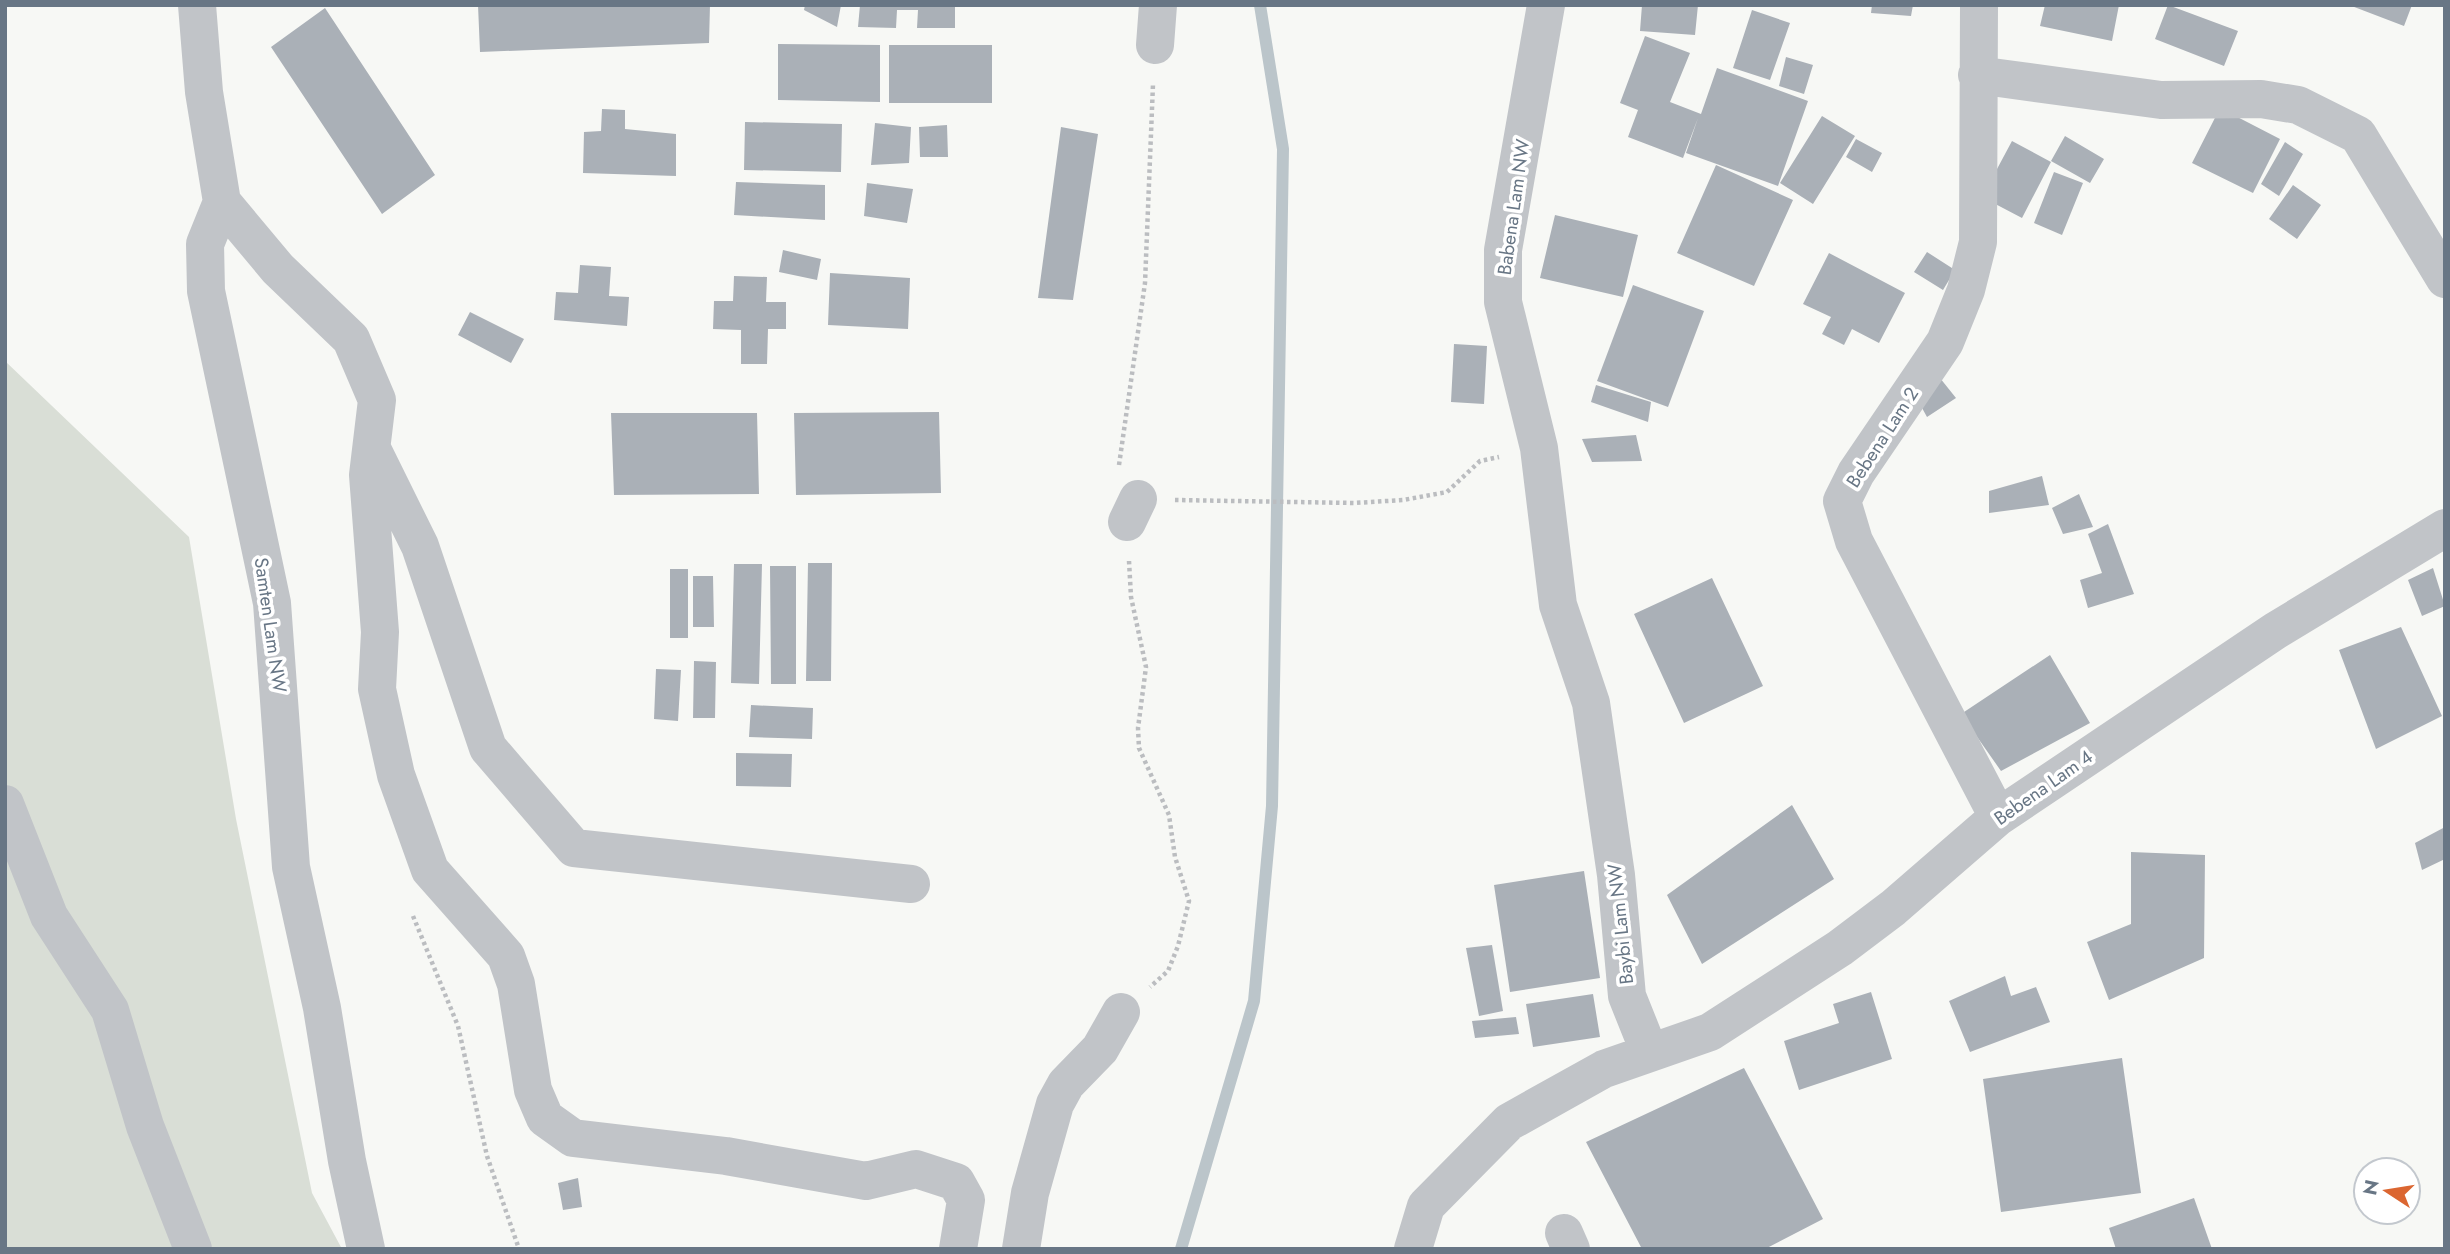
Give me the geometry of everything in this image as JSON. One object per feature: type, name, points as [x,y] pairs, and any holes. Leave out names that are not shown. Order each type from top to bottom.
[{"type":"street","points":[[197,5],[204,92],[222,201],[278,269],[352,339],[377,400],[369,498],[380,632],[377,689],[396,775],[430,870],[506,956],[516,984],[533,1090],[545,1118],[573,1138],[726,1156],[866,1181],[916,1169],[956,1182],[966,1200],[958,1249]]},
{"type":"street","points":[[1155,45],[1158,5]]},
{"type":"street","name":"Babena Lam NW","points":[[1541,464],[1503,302],[1501,273],[1546,5]]},
{"type":"street","name":"Bebena Lam 2","points":[[1979,5],[1978,242],[1966,290],[1945,342],[1856,473],[1842,501],[1854,541],[1998,817]]},
{"type":"street","points":[[1977,75],[2124,97],[2161,100],[2261,99],[2298,105],[2358,135],[2445,279]]},
{"type":"street","name":"Samten Lam NW","points":[[222,201],[205,244],[206,291],[272,603],[291,867],[322,1008],[347,1161],[366,1249]]},
{"type":"street","points":[[371,448],[420,546],[488,748],[574,848],[911,884]]},
{"type":"street","name":"Baybi Lam NW","points":[[1541,464],[1558,605],[1591,703],[1616,875],[1627,996],[1649,1051]]},
{"type":"street","name":"Bebena Lam 4","points":[[1649,1051],[1710,1032],[1840,948],[1893,908],[1998,817],[2275,631],[2445,528]]},
{"type":"street","points":[[5,804],[49,916],[110,1010],[145,1126],[193,1249]]},
{"type":"street","points":[[1021,1249],[1030,1193],[1055,1104],[1066,1084],[1101,1048],[1121,1012]]},
{"type":"street","points":[[1413,1249],[1426,1206],[1509,1122],[1604,1069],[1649,1051]]},
{"type":"path","points":[[1121,1012],[1168,971],[1178,946],[1189,901],[1175,857],[1167,807],[1139,748],[1138,728],[1146,667],[1131,597],[1132,511],[1117,473],[1145,284],[1155,45]]},
{"type":"path","points":[[1132,511],[1403,500],[1447,492],[1480,461],[1541,464]]},
{"type":"path","points":[[411,910],[458,1026],[487,1156],[519,1249]]},
{"type":"shaded area","points":[[5,361],[189,537],[236,819],[312,1193],[342,1249],[5,1249]]},
{"type":"building","points":[[478,5],[710,5],[709,43],[480,52]]},
{"type":"building","points":[[805,5],[841,5],[837,27],[804,10]]},
{"type":"building","points":[[860,5],[955,5],[955,28],[917,28],[918,10],[897,10],[896,28],[858,27]]},
{"type":"building","points":[[1642,5],[1698,5],[1695,35],[1640,31]]},
{"type":"building","points":[[1872,5],[1913,5],[1911,16],[1871,13]]},
{"type":"building","points":[[2045,5],[2119,5],[2112,41],[2040,26]]},
{"type":"building","points":[[2168,5],[2238,31],[2224,66],[2155,39]]},
{"type":"building","points":[[2349,5],[2412,5],[2404,26]]},
{"type":"building","points":[[325,8],[435,175],[382,214],[271,47]]},
{"type":"building","points":[[1752,10],[1790,23],[1770,80],[1733,68]]},
{"type":"building","points":[[1645,36],[1690,53],[1670,102],[1701,114],[1717,68],[1808,101],[1778,186],[1686,153],[1698,118],[1683,158],[1628,137],[1638,110],[1620,103]]},
{"type":"building","points":[[778,44],[880,45],[880,102],[778,100]]},
{"type":"building","points":[[889,45],[992,45],[992,103],[889,103]]},
{"type":"building","points":[[1786,57],[1813,65],[1804,94],[1779,86]]},
{"type":"building","points":[[2220,108],[2280,139],[2253,193],[2192,163]]},
{"type":"building","points":[[602,109],[625,110],[625,129],[676,134],[676,176],[583,173],[584,132],[601,131]]},
{"type":"building","points":[[1822,116],[1855,136],[1813,204],[1780,183]]},
{"type":"building","points":[[745,122],[842,124],[841,172],[744,170]]},
{"type":"building","points":[[875,123],[911,127],[909,163],[871,165]]},
{"type":"building","points":[[947,125],[948,157],[920,157],[919,127]]},
{"type":"building","points":[[1061,127],[1098,134],[1073,300],[1038,298]]},
{"type":"building","points":[[2065,136],[2104,159],[2090,183],[2051,161]]},
{"type":"building","points":[[1856,139],[1882,153],[1872,172],[1846,157]]},
{"type":"building","points":[[2012,141],[2051,162],[2022,218],[1982,197]]},
{"type":"building","points":[[2285,142],[2303,154],[2279,196],[2261,184]]},
{"type":"building","points":[[1716,165],[1793,200],[1754,286],[1677,253]]},
{"type":"building","points":[[2054,172],[2083,183],[2062,235],[2034,223]]},
{"type":"building","points":[[736,182],[825,185],[825,220],[734,215]]},
{"type":"building","points":[[867,183],[913,189],[907,223],[864,216]]},
{"type":"building","points":[[2293,185],[2321,205],[2297,239],[2269,219]]},
{"type":"building","points":[[1555,215],[1638,235],[1623,297],[1540,278]]},
{"type":"building","points":[[783,250],[821,259],[817,280],[779,272]]},
{"type":"building","points":[[1927,252],[1955,270],[1943,290],[1914,272]]},
{"type":"building","points":[[1829,253],[1905,293],[1879,343],[1852,329],[1844,345],[1822,334],[1831,317],[1803,304]]},
{"type":"building","points":[[580,265],[611,267],[609,296],[629,297],[627,326],[554,320],[556,292],[578,293]]},
{"type":"building","points":[[830,273],[910,278],[908,329],[828,325]]},
{"type":"building","points":[[734,276],[767,277],[766,302],[786,302],[786,329],[768,329],[767,364],[741,364],[741,330],[713,329],[714,301],[733,301]]},
{"type":"building","points":[[1633,285],[1704,311],[1668,407],[1597,381]]},
{"type":"building","points":[[470,312],[524,339],[511,363],[458,335]]},
{"type":"building","points":[[1454,344],[1487,346],[1484,404],[1451,402]]},
{"type":"building","points":[[1940,378],[1956,398],[1927,417],[1916,397]]},
{"type":"building","points":[[1596,385],[1651,402],[1648,422],[1591,402]]},
{"type":"building","points":[[939,412],[941,493],[796,495],[794,413]]},
{"type":"building","points":[[611,413],[757,413],[759,494],[614,495]]},
{"type":"building","points":[[1636,435],[1642,461],[1592,462],[1582,439]]},
{"type":"building","points":[[2042,476],[2049,505],[1989,513],[1989,491]]},
{"type":"building","points":[[2079,494],[2093,527],[2063,534],[2052,508]]},
{"type":"building","points":[[2108,524],[2134,594],[2088,608],[2080,580],[2102,573],[2088,534]]},
{"type":"building","points":[[808,563],[832,563],[831,681],[806,681]]},
{"type":"building","points":[[734,564],[762,564],[759,684],[731,683]]},
{"type":"building","points":[[770,566],[796,566],[796,684],[771,684]]},
{"type":"building","points":[[2433,568],[2445,606],[2422,616],[2408,580]]},
{"type":"building","points":[[670,569],[688,569],[688,638],[670,638]]},
{"type":"building","points":[[693,576],[713,576],[714,627],[693,627]]},
{"type":"building","points":[[1712,578],[1763,686],[1684,723],[1634,614]]},
{"type":"building","points":[[2401,627],[2442,716],[2376,749],[2339,650]]},
{"type":"building","points":[[2050,655],[2090,723],[2001,771],[1961,714]]},
{"type":"building","points":[[694,661],[716,662],[715,718],[693,718]]},
{"type":"building","points":[[656,669],[681,670],[678,721],[654,719]]},
{"type":"building","points":[[751,705],[813,708],[812,739],[749,737]]},
{"type":"building","points":[[736,753],[792,754],[791,787],[736,786]]},
{"type":"building","points":[[1792,805],[1834,879],[1702,964],[1667,895]]},
{"type":"building","points":[[2445,827],[2445,859],[2422,870],[2415,843]]},
{"type":"building","points":[[2131,852],[2205,855],[2204,958],[2109,1000],[2087,942],[2131,924]]},
{"type":"building","points":[[1584,871],[1600,978],[1510,992],[1494,885]]},
{"type":"building","points":[[1492,945],[1503,1011],[1479,1016],[1466,948]]},
{"type":"building","points":[[2005,976],[2011,996],[2036,987],[2050,1022],[1970,1052],[1949,1001]]},
{"type":"building","points":[[1871,992],[1892,1059],[1799,1090],[1784,1041],[1839,1023],[1833,1004]]},
{"type":"building","points":[[1593,994],[1600,1037],[1533,1047],[1526,1004]]},
{"type":"building","points":[[1516,1017],[1519,1034],[1475,1038],[1472,1021]]},
{"type":"building","points":[[2122,1058],[2141,1193],[2001,1212],[1983,1079]]},
{"type":"building","points":[[1744,1068],[1823,1219],[1765,1249],[1642,1249],[1586,1142]]},
{"type":"building","points":[[578,1178],[582,1207],[563,1210],[558,1183]]},
{"type":"building","points":[[2194,1198],[2212,1249],[2116,1249],[2109,1228]]},
{"type":"waterway","points":[[1181,1249],[1254,1001],[1272,806],[1283,149],[1260,5]]}]
